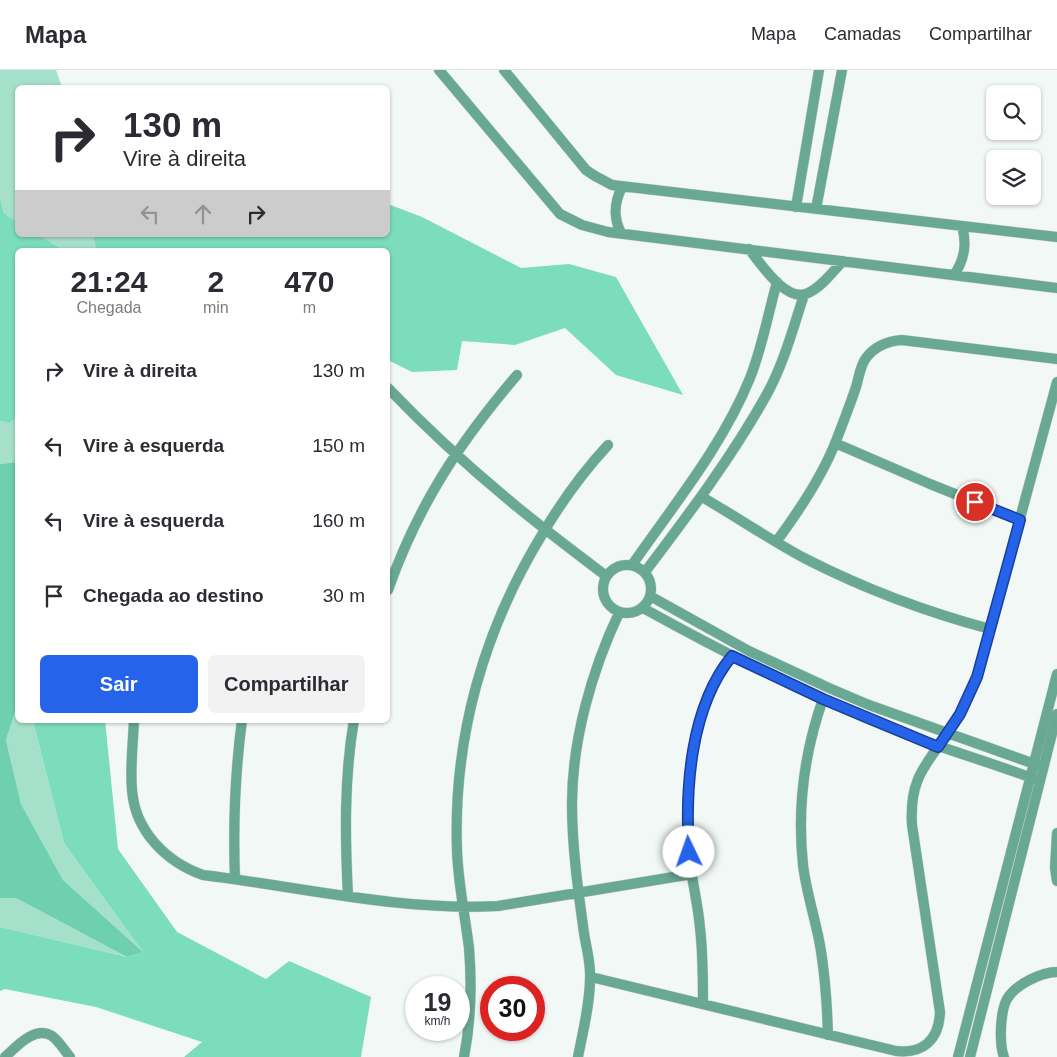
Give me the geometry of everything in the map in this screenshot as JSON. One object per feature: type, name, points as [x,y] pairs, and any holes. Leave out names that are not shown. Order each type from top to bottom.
[{"type":"street","points":[[439,70],[560,214],[591,228],[1057,288]]},
{"type":"street","points":[[504,70],[586,170],[604,181],[622,187],[1057,237]]},
{"type":"street","points":[[796,207],[819,70]]},
{"type":"street","points":[[816,210],[842,70]]},
{"type":"street","points":[[621,233],[615,214],[616,200],[622,187]]},
{"type":"street","points":[[954,275],[961,263],[965,249],[962,226]]},
{"type":"street","points":[[749,249],[783,288],[804,294],[809,293],[823,282],[842,261]]},
{"type":"street","points":[[632,565],[687,487],[731,417],[750,378],[777,282]]},
{"type":"street","points":[[644,572],[702,497],[767,393],[780,367],[804,294]]},
{"type":"street","points":[[776,542],[807,496],[836,443],[850,405],[862,362],[873,350],[887,342],[902,340],[1057,360]]},
{"type":"street","points":[[390,585],[426,500],[455,454],[495,400],[517,375]]},
{"type":"street","points":[[591,977],[896,1051],[910,1052],[928,1043],[939,1025],[940,1006],[912,814],[912,803],[917,781],[926,763],[948,732],[972,690],[1057,382]]},
{"type":"street","points":[[390,390],[455,454],[545,530],[606,576]]},
{"type":"street","points":[[836,443],[930,484],[1020,520]]},
{"type":"street","points":[[464,1057],[471,989],[469,948],[459,879],[457,822],[460,766],[470,710],[484,656],[517,578],[571,489],[608,445]]},
{"type":"street","points":[[702,497],[776,542],[834,573],[926,611],[990,630]]},
{"type":"street","points":[[632,565],[644,572],[651,585],[650,596],[643,608],[633,613],[619,613],[612,609],[604,598],[603,583],[606,576],[618,567],[632,565]]},
{"type":"street","points":[[650,596],[742,647],[792,672],[869,705],[1039,765]]},
{"type":"street","points":[[643,608],[732,656],[823,699],[938,747],[1035,779]]},
{"type":"street","points":[[578,1057],[591,977],[579,892],[572,804],[576,760],[582,724],[595,672],[608,635],[619,613]]},
{"type":"street","points":[[703,1004],[700,928],[692,874],[688,810],[695,746],[712,686],[732,656]]},
{"type":"street","points":[[1039,765],[1057,674]]},
{"type":"street","points":[[823,699],[807,753],[800,822],[803,867],[823,969],[828,1034]]},
{"type":"street","points":[[958,1057],[1039,765],[1057,714]]},
{"type":"street","points":[[134,723],[132,790],[140,819],[150,837],[173,860],[203,875],[406,904],[463,907],[498,906],[692,874]]},
{"type":"street","points":[[235,879],[234,814],[242,723]]},
{"type":"street","points":[[348,896],[346,795],[354,723]]},
{"type":"street","points":[[970,1057],[1035,779]]},
{"type":"street","points":[[1057,832],[1057,881]]},
{"type":"street","points":[[1004,1057],[1001,1050],[1000,1027],[1007,999],[1025,982],[1048,972],[1057,972]]},
{"type":"street","points":[[5,1057],[29,1037],[41,1033],[53,1037],[70,1057]]},
{"type":"shaded area","points":[[0,70],[56,70],[61,85],[15,85],[15,221],[4,213],[0,197]]},
{"type":"shaded area","points":[[0,197],[4,213],[15,221],[15,237],[42,237],[60,248],[15,248],[15,418],[9,423],[0,421]]},
{"type":"shaded area","points":[[390,205],[422,217],[521,268],[569,264],[616,277],[683,395],[616,375],[565,328],[515,345],[462,341],[457,370],[412,372],[390,361],[390,248],[96,248],[93,237],[390,237]]},
{"type":"shaded area","points":[[42,237],[93,237],[96,248],[60,248]]},
{"type":"shaded area","points":[[15,418],[15,462],[0,464],[0,421],[9,423]]},
{"type":"shaded area","points":[[15,462],[15,711],[6,740],[21,804],[63,880],[143,952],[127,957],[16,898],[0,898],[0,464]]},
{"type":"shaded area","points":[[15,708],[15,723],[35,723],[64,843],[143,952],[63,880],[21,804],[6,740]]},
{"type":"shaded area","points":[[35,723],[105,723],[118,849],[177,932],[266,979],[289,961],[371,997],[361,1057],[184,1057],[202,1042],[96,1007],[5,989],[0,991],[0,927],[127,957],[143,952],[64,843]]},
{"type":"shaded area","points":[[0,898],[16,898],[127,957],[0,927]]},
{"type":"route","points":[[689,852],[689,788],[699,726],[712,686],[732,656],[823,699],[938,747],[960,714],[977,677],[1020,520],[975,502]]}]
